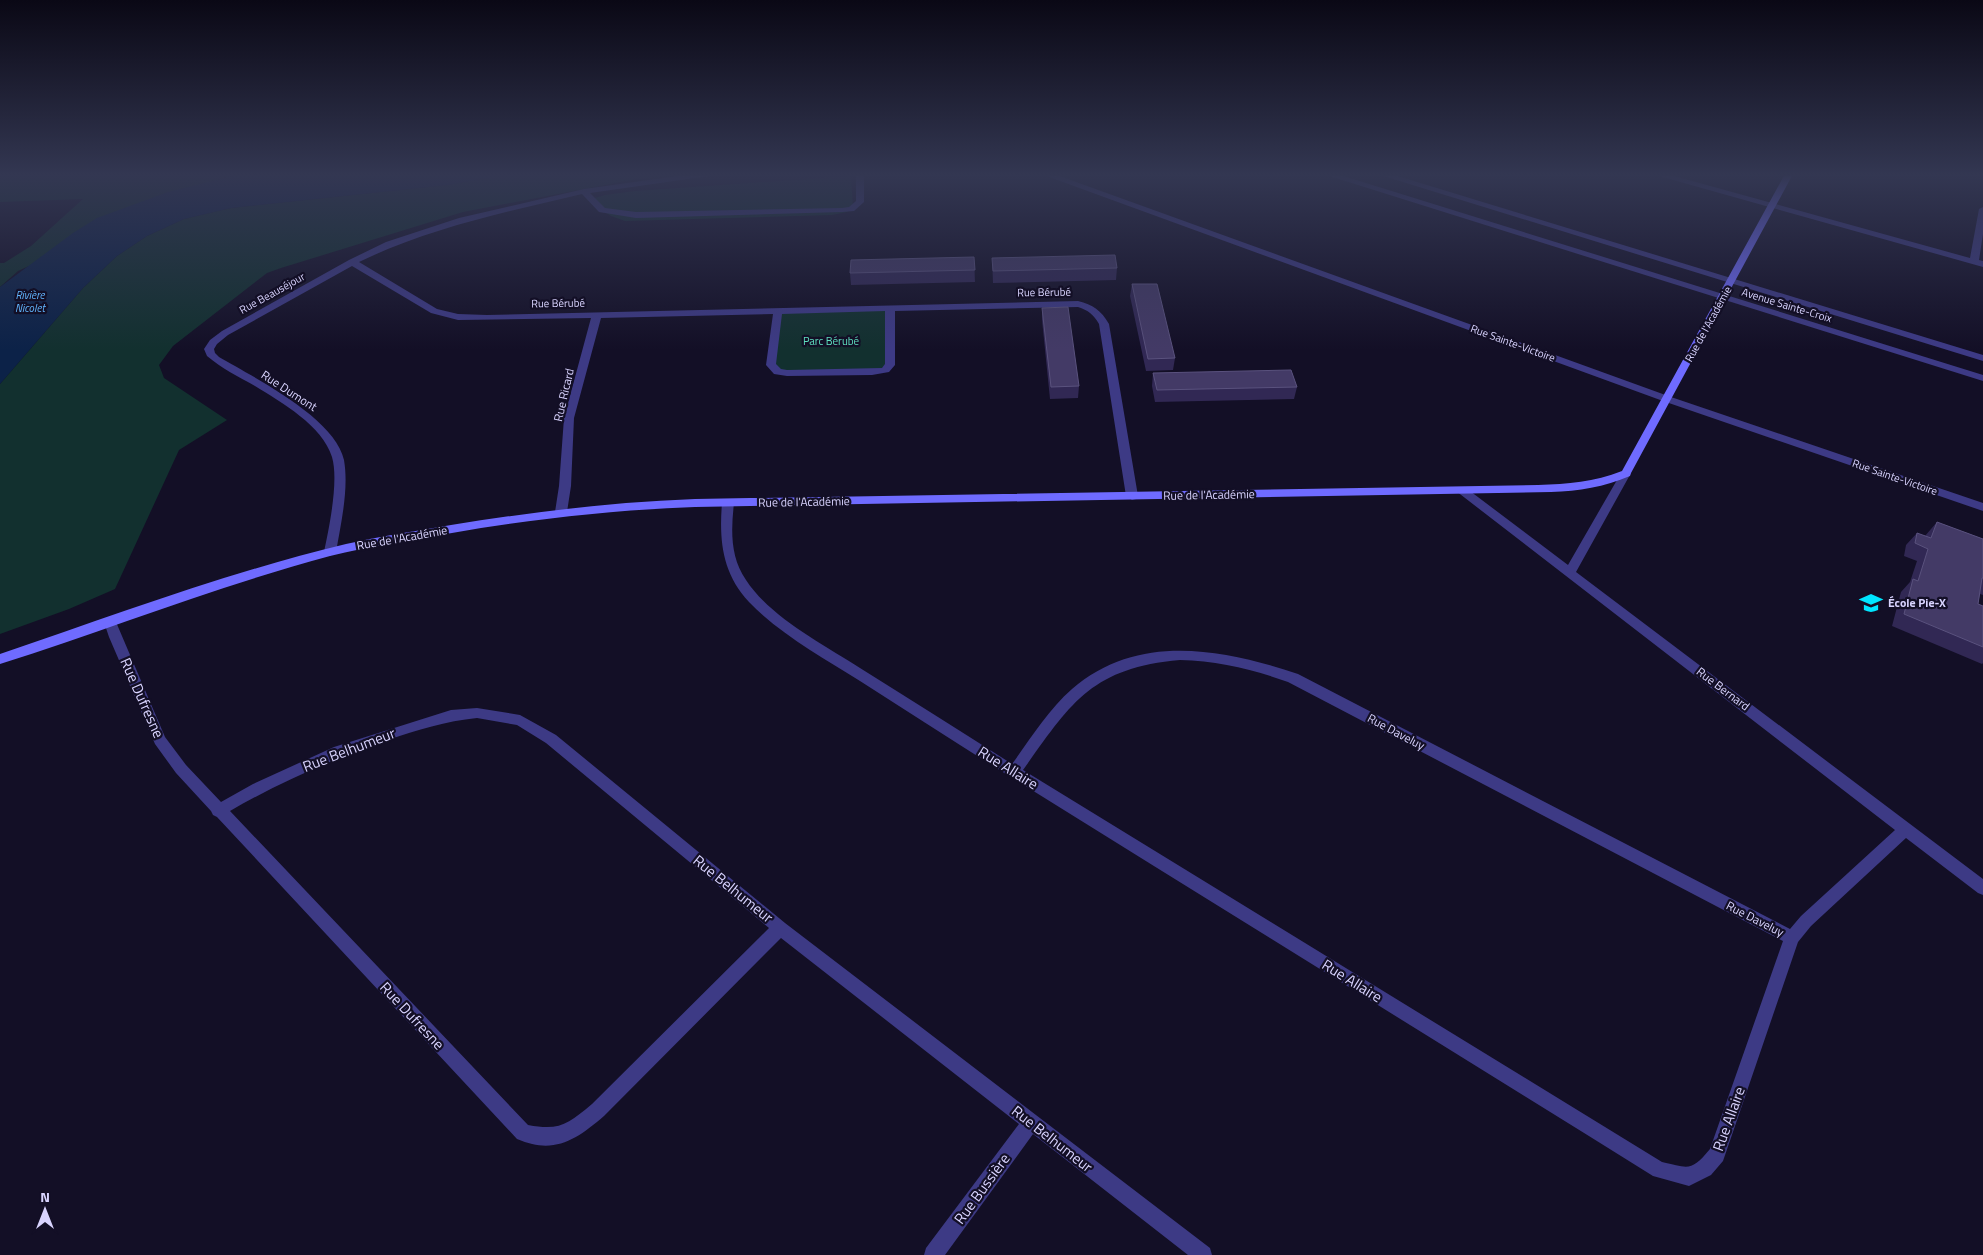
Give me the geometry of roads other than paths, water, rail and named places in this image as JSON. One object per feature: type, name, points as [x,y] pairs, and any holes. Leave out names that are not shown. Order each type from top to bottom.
[{"type":"street","name":"Rue Beauséjour","points":[[210,354],[210,349],[214,342],[225,333],[352,262],[388,244],[423,233]]},
{"type":"street","name":"Rue Sainte-Victoire","points":[[1207,233],[1666,399],[1983,507]]},
{"type":"street","name":"Avenue Sainte-Croix","points":[[1512,233],[1983,378]]},
{"type":"street","name":"Avenue Sainte-Croix","points":[[1570,233],[1983,358]]},
{"type":"street","name":"Rue de l'Académie","points":[[1570,572],[1757,233]]},
{"type":"street","points":[[1867,233],[1983,264]]},
{"type":"street","points":[[1974,261],[1979,233]]},
{"type":"street","name":"Rue Bérubé","points":[[352,262],[434,311],[458,316],[597,315],[1078,304],[1091,307],[1104,324],[1132,496]]},
{"type":"street","points":[[778,310],[771,365],[778,372],[788,374],[886,370],[890,365],[890,308]]},
{"type":"street","name":"Rue Ricard","points":[[561,512],[565,486],[569,418],[597,315]]},
{"type":"street","name":"Rue Dumont","points":[[210,354],[304,414],[320,428],[333,444],[338,458],[339,476],[330,552]]},
{"type":"street","name":"Rue de l'Académie","points":[[0,659],[330,552],[366,544],[561,512],[676,502],[728,503],[1586,487],[1606,483],[1626,473]]},
{"type":"street","name":"Rue Bernard","points":[[1462,490],[1983,888]]},
{"type":"street","name":"Rue Allaire","points":[[728,503],[725,525],[726,548],[741,585],[755,601],[803,638],[1014,772],[1659,1170],[1689,1177],[1705,1169],[1716,1155],[1792,938],[1806,921],[1906,830]]},
{"type":"street","name":"Rue Dufresne","points":[[110,622],[160,740],[181,769],[218,811],[523,1133],[548,1138],[573,1132],[605,1103],[780,928]]},
{"type":"street","name":"Rue Daveluy","points":[[1014,772],[1059,710],[1078,691],[1104,672],[1134,661],[1169,656],[1210,656],[1246,663],[1293,678],[1792,938]]},
{"type":"street","name":"Rue Belhumeur","points":[[218,811],[258,788],[339,751],[451,715],[477,712],[520,720],[551,739],[780,928],[1203,1255]]},
{"type":"street","name":"Rue Bussière","points":[[933,1255],[1031,1122]]},
{"type":"water","name":"Rivière Nicolet","points":[[73,233],[154,233],[117,256],[83,288],[0,384],[0,287]]},
{"type":"place","name":"École Pie-X","points":[[1871,603]]},
{"type":"park label","name":"Parc Bérubé","points":[[831,341]]}]
